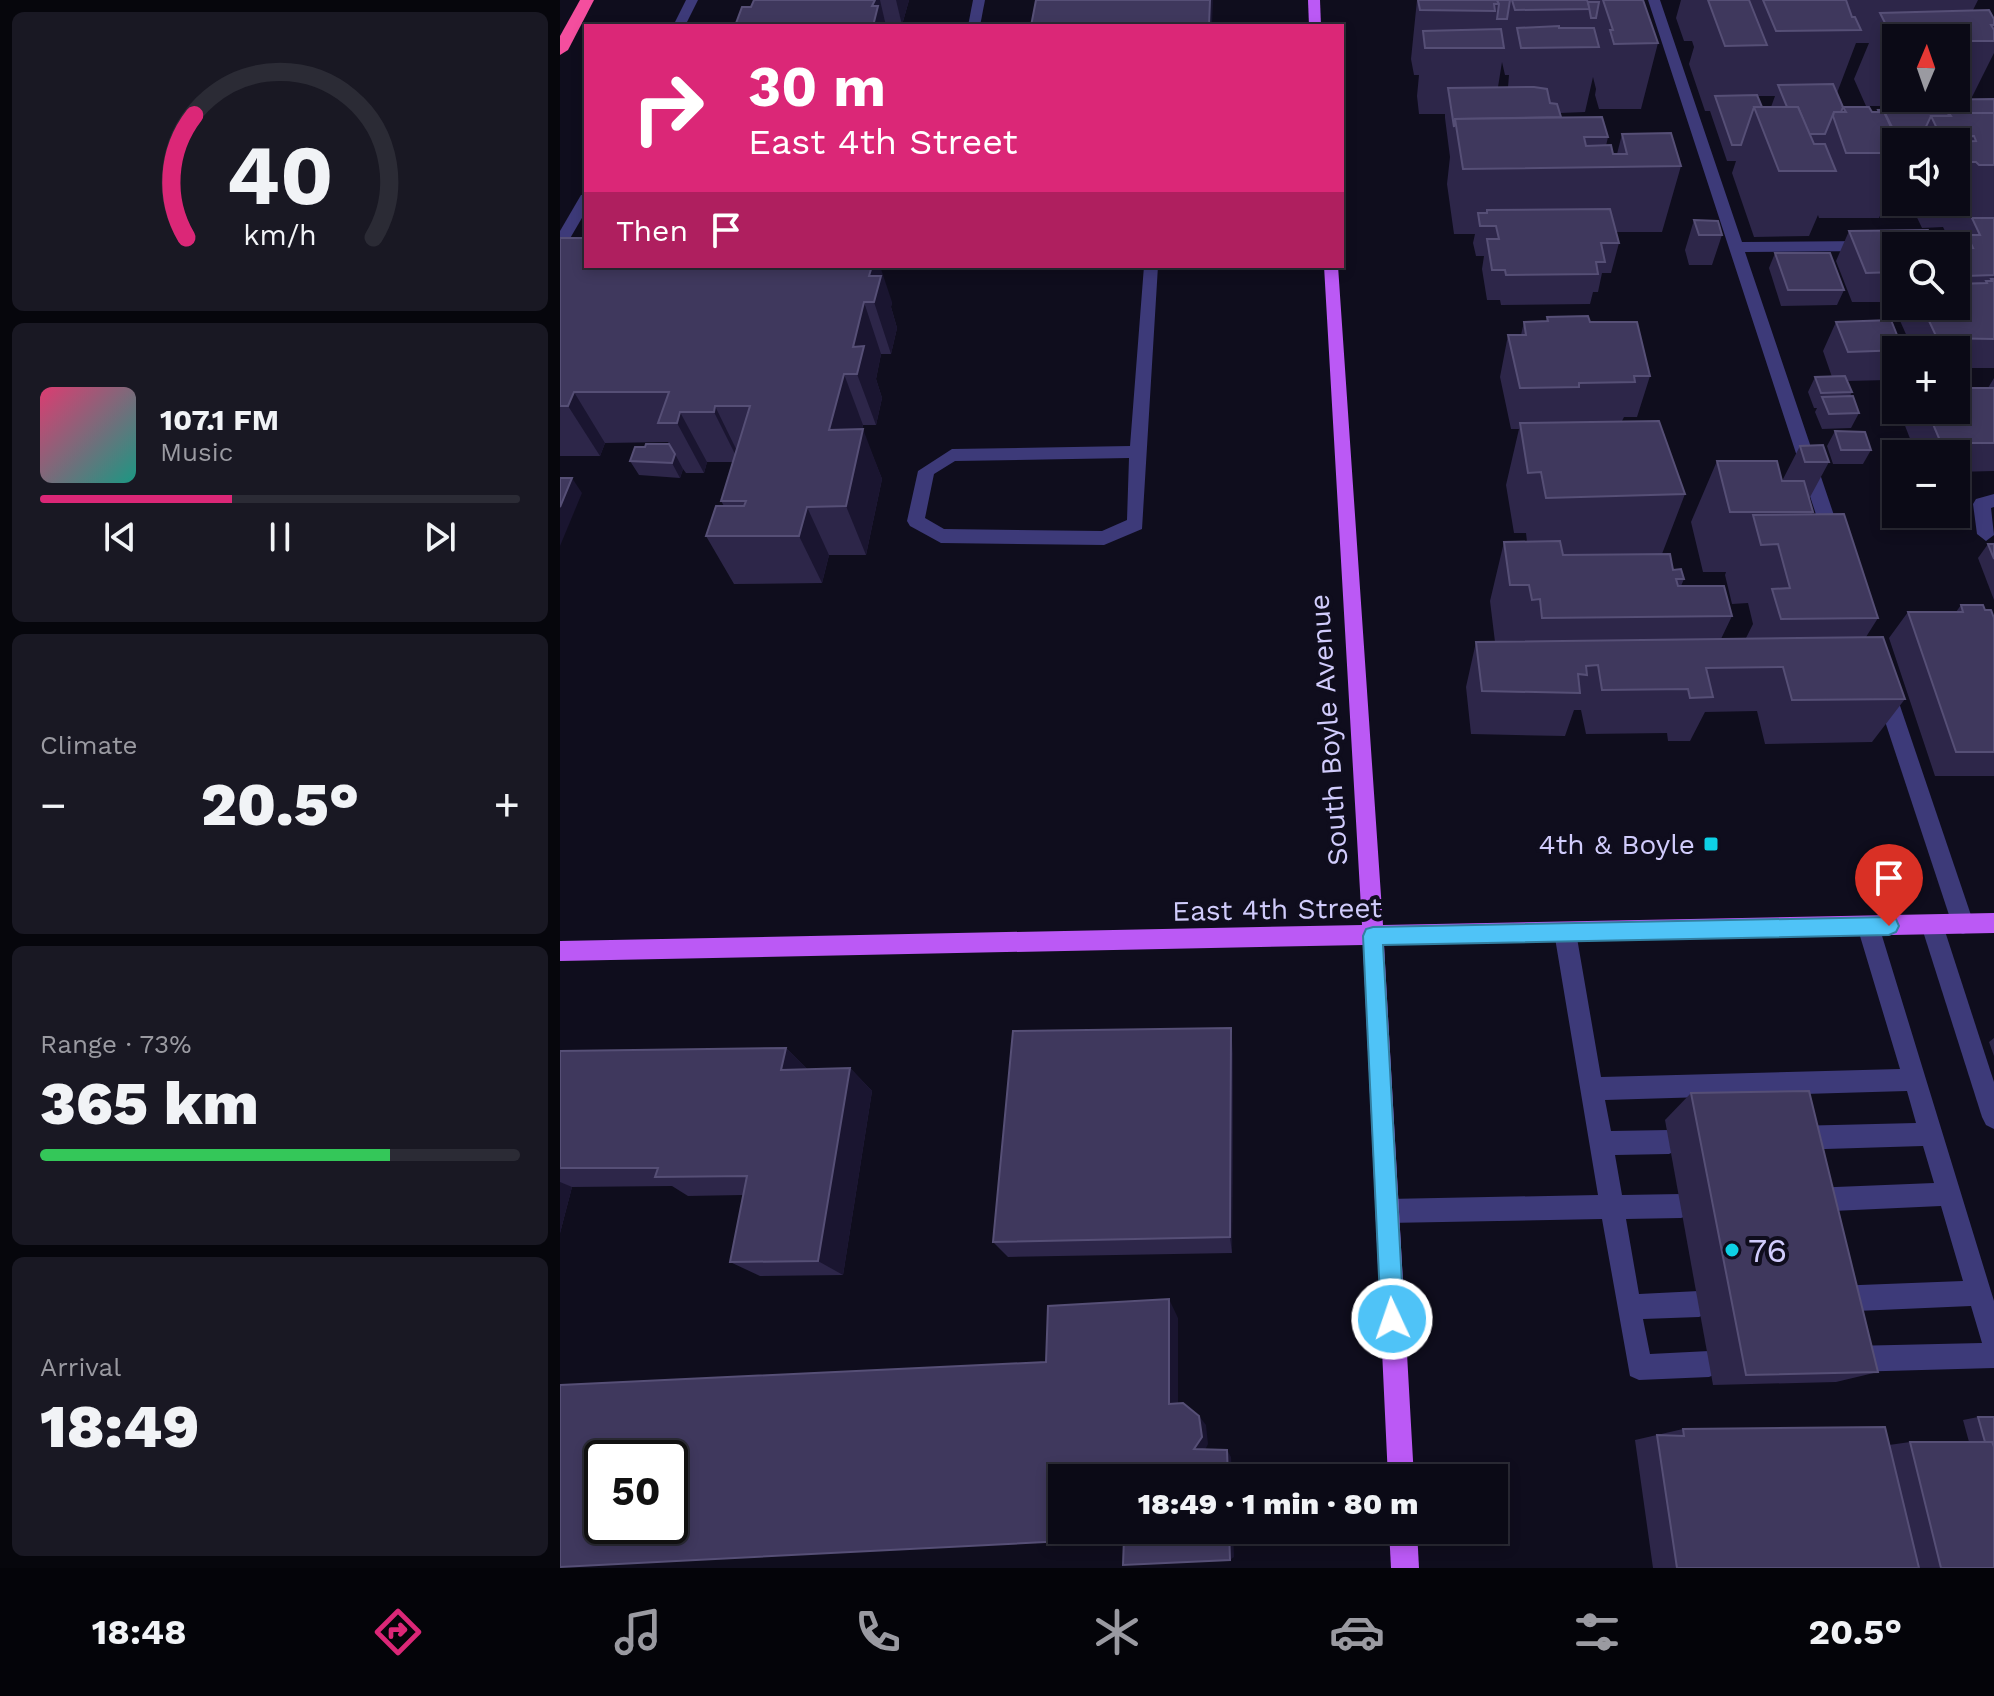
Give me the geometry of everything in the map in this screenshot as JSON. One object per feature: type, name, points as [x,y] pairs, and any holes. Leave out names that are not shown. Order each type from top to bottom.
[{"type":"highway","points":[[560,50],[587,0]]},
{"type":"main road","points":[[1314,0],[1315,24]]},
{"type":"main road","name":"South Boyle Avenue","points":[[1331,268],[1373,936],[1400,1464]]},
{"type":"main road","name":"East 4th Street","points":[[560,951],[1994,923]]},
{"type":"main road","points":[[1404,1544],[1405,1568]]},
{"type":"lane","points":[[680,24],[692,0]]},
{"type":"lane","points":[[974,24],[979,0]]},
{"type":"lane","points":[[1654,0],[1840,559]]},
{"type":"lane","points":[[560,244],[584,202]]},
{"type":"lane","points":[[1970,245],[1994,245]]},
{"type":"lane","points":[[1734,247],[1882,246]]},
{"type":"lane","points":[[1138,452],[952,455],[926,471],[916,521],[941,536],[1104,538],[1136,524],[1151,268]]},
{"type":"lane","points":[[1986,534],[1982,504],[1994,500]]},
{"type":"lane","points":[[1880,678],[1963,924]]},
{"type":"lane","points":[[1932,925],[1994,1117]]},
{"type":"lane","points":[[1868,926],[1994,1342]]},
{"type":"lane","points":[[1565,932],[1639,1367],[1709,1364]]},
{"type":"lane","points":[[1593,1089],[1915,1080]]},
{"type":"lane","points":[[1781,1138],[1931,1134]]},
{"type":"lane","points":[[1602,1143],[1669,1142]]},
{"type":"lane","points":[[1795,1201],[1949,1194]]},
{"type":"lane","points":[[1387,1211],[1681,1206]]},
{"type":"lane","points":[[1818,1300],[1979,1293]]},
{"type":"lane","points":[[1629,1307],[1699,1304]]},
{"type":"lane","points":[[1831,1359],[1994,1355]]},
{"type":"building","points":[[754,0],[875,0],[872,6],[878,6],[874,24],[736,24],[742,7],[751,7]]},
{"type":"building","points":[[1036,0],[1210,0],[1209,24],[1031,24]]},
{"type":"building","points":[[1418,0],[1497,0],[1499,4],[1494,4],[1495,11],[1420,10]]},
{"type":"building","points":[[1497,0],[1510,0],[1507,19],[1497,19]]},
{"type":"building","points":[[1512,0],[1587,0],[1590,9],[1515,10]]},
{"type":"building","points":[[1603,0],[1643,0],[1658,43],[1614,44],[1610,30],[1613,30]]},
{"type":"building","points":[[1708,0],[1749,0],[1767,45],[1725,46]]},
{"type":"building","points":[[1763,0],[1846,0],[1861,30],[1776,31]]},
{"type":"building","points":[[1588,2],[1599,2],[1596,18],[1591,18]]},
{"type":"building","points":[[1989,10],[1994,19],[1994,25],[1991,25],[1994,41],[1970,41],[1970,24],[1886,24],[1880,13]]},
{"type":"building","points":[[1517,28],[1594,28],[1599,47],[1521,48]]},
{"type":"building","points":[[1501,29],[1504,48],[1425,48],[1423,31]]},
{"type":"building","points":[[1833,84],[1843,107],[1841,112],[1834,112],[1825,134],[1809,134],[1798,107],[1787,107],[1778,85]]},
{"type":"building","points":[[1448,88],[1547,89],[1550,103],[1557,104],[1561,117],[1455,119],[1454,127]]},
{"type":"building","points":[[1757,95],[1762,107],[1754,107],[1741,145],[1732,145],[1715,96]]},
{"type":"building","points":[[1970,99],[1994,99],[1994,113],[1949,113],[1948,116],[1931,116],[1925,128],[1892,128],[1884,112],[1970,112]]},
{"type":"building","points":[[1754,107],[1798,107],[1814,144],[1825,144],[1836,171],[1779,171]]},
{"type":"building","points":[[1843,107],[1869,107],[1872,112],[1884,112],[1891,128],[1882,128],[1882,153],[1846,153],[1833,116],[1834,112],[1846,112]]},
{"type":"building","points":[[1949,113],[1994,113],[1994,165],[1970,162],[1970,141],[1976,141],[1974,136],[1970,136],[1970,128],[1937,128],[1931,116],[1951,116]]},
{"type":"building","points":[[1602,117],[1608,137],[1584,137],[1586,146],[1611,145],[1613,154],[1627,154],[1622,134],[1671,133],[1681,166],[1463,169],[1455,119]]},
{"type":"building","points":[[1610,209],[1619,243],[1601,243],[1605,262],[1596,262],[1598,274],[1506,275],[1505,270],[1492,270],[1487,239],[1499,239],[1496,226],[1480,226],[1478,213],[1487,213],[1487,210]]},
{"type":"building","points":[[1972,218],[1994,218],[1994,275],[1970,276],[1970,248],[1973,248],[1970,235],[1980,235]]},
{"type":"building","points":[[1694,220],[1718,221],[1722,235],[1699,235]]},
{"type":"building","points":[[1849,231],[1929,232],[1882,232],[1882,272],[1866,273]]},
{"type":"building","points":[[560,238],[584,238],[584,268],[871,268],[869,276],[881,276],[874,302],[864,302],[853,347],[864,346],[857,374],[844,374],[829,430],[863,429],[846,506],[807,507],[799,536],[706,536],[716,506],[744,506],[746,501],[721,501],[750,406],[715,406],[714,412],[680,412],[677,423],[658,423],[669,392],[574,392],[568,406],[560,406]]},
{"type":"building","points":[[1775,253],[1830,253],[1844,290],[1788,290]]},
{"type":"building","points":[[1994,279],[1994,339],[1936,336],[1929,320],[1970,320],[1970,284]]},
{"type":"building","points":[[1588,316],[1590,322],[1637,322],[1650,376],[1634,376],[1635,382],[1520,388],[1508,335],[1526,335],[1524,322],[1548,321],[1547,317]]},
{"type":"building","points":[[1891,320],[1897,336],[1882,336],[1882,351],[1848,352],[1836,322]]},
{"type":"building","points":[[1845,376],[1852,392],[1821,393],[1815,377]]},
{"type":"building","points":[[1970,388],[1994,388],[1994,443],[1940,440],[1933,424],[1970,424]]},
{"type":"building","points":[[1853,396],[1859,413],[1829,414],[1822,397]]},
{"type":"building","points":[[1659,421],[1685,494],[1546,498],[1541,472],[1528,473],[1520,423]]},
{"type":"building","points":[[1835,431],[1865,432],[1871,450],[1841,450]]},
{"type":"building","points":[[646,444],[669,444],[675,454],[672,463],[630,461],[635,447],[645,447]]},
{"type":"building","points":[[1823,445],[1829,462],[1805,462],[1800,446]]},
{"type":"building","points":[[1717,461],[1777,461],[1782,481],[1804,481],[1813,512],[1730,512]]},
{"type":"building","points":[[560,478],[572,478],[560,507]]},
{"type":"building","points":[[1844,514],[1878,618],[1781,619],[1772,589],[1790,588],[1778,544],[1761,545],[1753,515]]},
{"type":"building","points":[[1560,541],[1563,555],[1670,554],[1673,570],[1681,569],[1684,579],[1676,579],[1678,586],[1724,586],[1732,616],[1542,618],[1540,599],[1532,600],[1529,585],[1510,585],[1504,542]]},
{"type":"building","points":[[1988,544],[1994,544],[1994,559]]},
{"type":"building","points":[[1961,605],[1983,605],[1985,610],[1991,610],[1994,618],[1994,752],[1956,752],[1908,612],[1963,612]]},
{"type":"building","points":[[1883,637],[1905,699],[1792,700],[1783,667],[1706,668],[1713,697],[1690,698],[1688,689],[1602,690],[1598,665],[1586,666],[1587,675],[1578,674],[1580,693],[1482,691],[1476,642]]},
{"type":"building","points":[[1231,1028],[1230,1237],[993,1242],[1013,1031]]},
{"type":"building","points":[[786,1048],[781,1070],[850,1068],[818,1261],[730,1262],[747,1176],[655,1177],[658,1168],[560,1168],[560,1051]]},
{"type":"building","points":[[1809,1091],[1878,1372],[1746,1375],[1691,1093]]},
{"type":"building","points":[[1169,1299],[1169,1404],[1183,1403],[1199,1416],[1202,1437],[1194,1449],[1227,1450],[1228,1464],[1048,1464],[1048,1542],[560,1567],[560,1385],[1046,1362],[1048,1306]]},
{"type":"building","points":[[1978,1417],[1994,1417],[1994,1447],[1992,1442],[1985,1442]]},
{"type":"building","points":[[1885,1427],[1919,1568],[1677,1568],[1657,1435],[1684,1436],[1683,1429]]},
{"type":"building","points":[[1910,1442],[1992,1442],[1994,1568],[1941,1568]]},
{"type":"building","points":[[1124,1544],[1229,1544],[1230,1560],[1123,1565]]},
{"type":"place","name":"4th & Boyle","points":[[1711,844]]},
{"type":"place","name":"76","points":[[1732,1250]]},
{"type":"route","points":[[1392,1319],[1373,936],[1889,926]]}]
